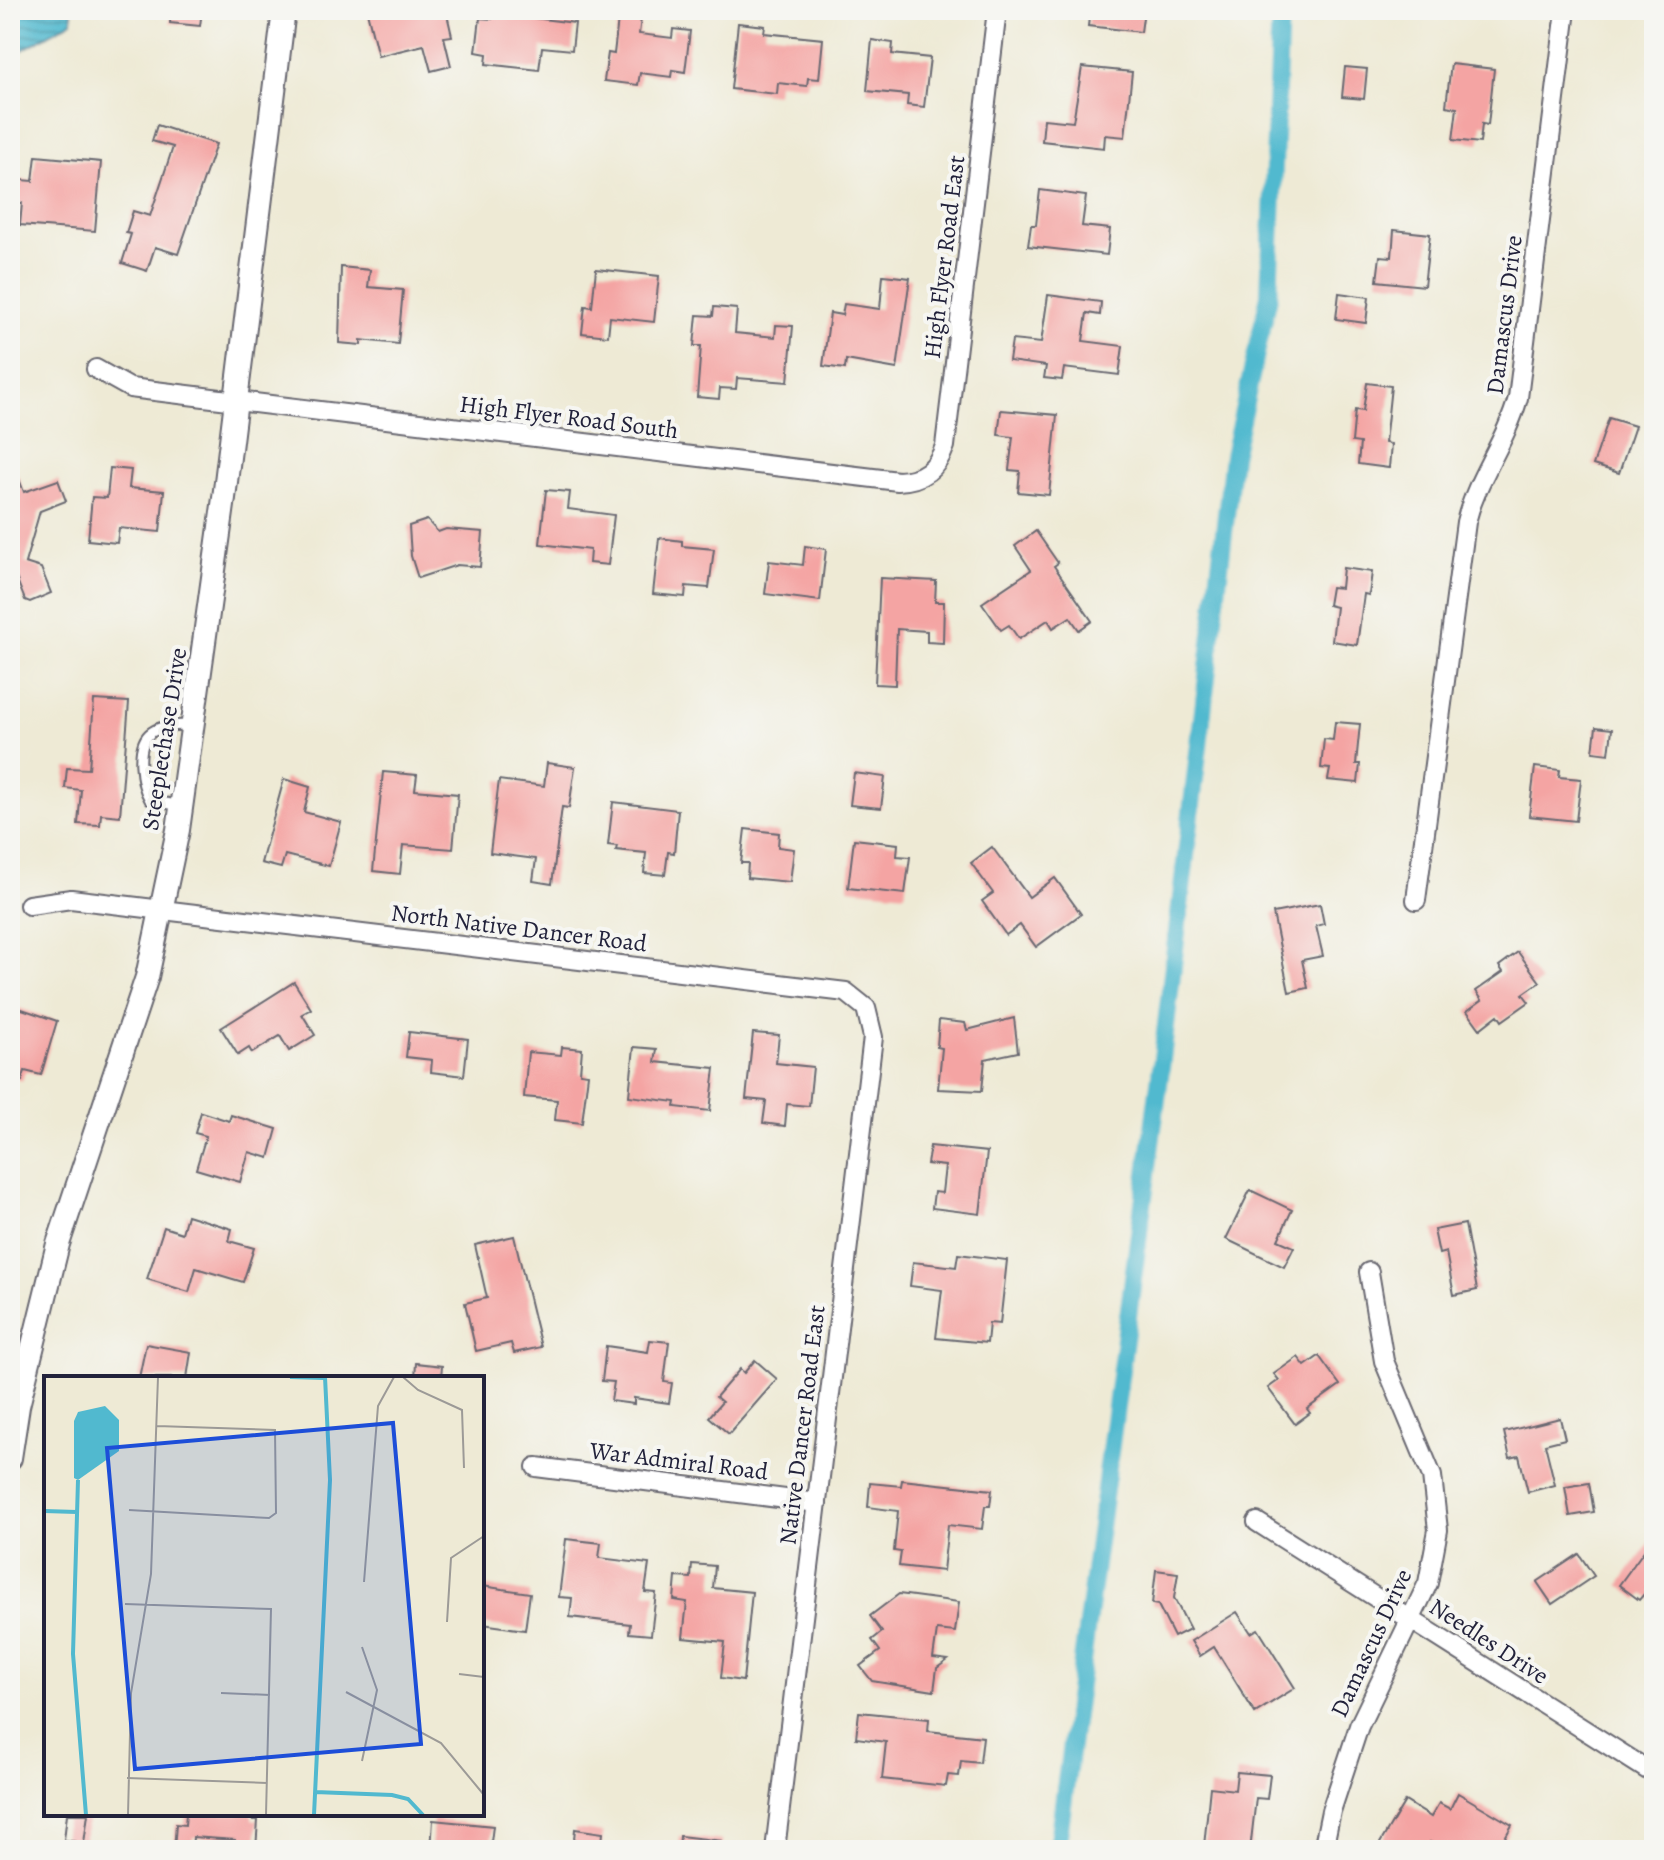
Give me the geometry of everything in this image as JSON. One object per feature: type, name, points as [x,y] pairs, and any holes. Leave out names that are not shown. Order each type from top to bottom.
[{"type":"street","name":"Steeplechase Drive","points":[[10,1458],[18,1406],[58,1244],[125,1053],[147,977],[181,806],[194,725],[284,10]]},
{"type":"street","name":"High Flyer Road East","points":[[898,481],[911,481],[934,469],[945,446],[997,10]]},
{"type":"street","name":"Damascus Drive","points":[[1416,900],[1466,522],[1475,491],[1512,423],[1518,398],[1566,10]]},
{"type":"street","name":"High Flyer Road South","points":[[96,369],[130,388],[898,481]]},
{"type":"street","name":"North Native Dancer Road","points":[[29,905],[71,899],[846,992],[866,1008]]},
{"type":"street","name":"Native Dancer Road East","points":[[775,1850],[873,1037],[866,1008]]},
{"type":"street","name":"Damascus Drive","points":[[1323,1850],[1331,1811],[1359,1726],[1428,1583],[1435,1557],[1437,1503],[1423,1450],[1384,1361],[1369,1272]]},
{"type":"street","name":"War Admiral Road","points":[[536,1467],[817,1503]]},
{"type":"street","name":"Needles Drive","points":[[1257,1522],[1654,1774]]},
{"type":"lane","points":[[181,806],[150,800],[144,790],[142,757],[145,738],[166,726],[194,725]]},
{"type":"water","points":[[10,10],[72,10],[72,21],[10,57]]},
{"type":"building","points":[[171,10],[202,10],[200,26],[170,23]]},
{"type":"building","points":[[446,10],[452,36],[444,37],[451,66],[431,71],[424,45],[378,56],[367,12]]},
{"type":"building","points":[[493,10],[517,10],[516,16],[575,23],[572,50],[542,47],[539,70],[486,64],[487,54],[476,52],[480,18],[492,19]]},
{"type":"building","points":[[619,10],[642,11],[639,34],[672,38],[673,29],[690,31],[685,72],[672,70],[671,77],[640,73],[638,85],[604,81],[608,53],[614,54]]},
{"type":"building","points":[[1090,10],[1144,10],[1141,32],[1088,26]]},
{"type":"building","points":[[738,23],[765,26],[764,33],[823,39],[819,79],[808,78],[807,86],[778,83],[777,94],[731,89]]},
{"type":"building","points":[[872,40],[893,43],[892,54],[930,58],[924,107],[907,105],[908,95],[867,91]]},
{"type":"building","points":[[1451,64],[1494,69],[1488,125],[1482,124],[1480,143],[1453,140],[1457,108],[1446,106]]},
{"type":"building","points":[[1082,67],[1132,72],[1125,137],[1105,135],[1104,148],[1042,141],[1044,119],[1073,122]]},
{"type":"building","points":[[1345,67],[1367,69],[1364,99],[1342,97]]},
{"type":"building","points":[[157,125],[216,144],[178,254],[155,247],[147,271],[122,263],[131,234],[126,233],[133,211],[150,216],[173,147],[152,141]]},
{"type":"building","points":[[36,156],[101,162],[95,231],[20,225],[22,203],[10,201],[10,179],[33,181]]},
{"type":"building","points":[[1040,190],[1086,196],[1082,226],[1110,229],[1107,255],[1028,246],[1031,225],[1036,225]]},
{"type":"building","points":[[1394,230],[1430,234],[1424,286],[1377,281],[1380,256],[1392,257]]},
{"type":"building","points":[[341,267],[370,270],[368,287],[403,290],[398,344],[361,340],[361,345],[339,343]]},
{"type":"building","points":[[596,269],[659,276],[654,322],[610,317],[608,336],[582,333],[585,306],[592,307]]},
{"type":"building","points":[[883,275],[910,278],[897,369],[846,360],[845,369],[823,366],[830,313],[842,315],[844,304],[880,309]]},
{"type":"building","points":[[1339,293],[1369,297],[1366,323],[1336,319]]},
{"type":"building","points":[[1048,295],[1101,302],[1100,315],[1087,313],[1083,341],[1123,346],[1119,375],[1064,368],[1062,380],[1044,378],[1046,366],[1009,361],[1012,340],[1041,343]]},
{"type":"building","points":[[714,307],[737,309],[735,333],[775,337],[776,325],[793,326],[788,382],[737,378],[736,389],[720,388],[719,399],[697,397],[701,346],[694,346],[697,315],[713,316]]},
{"type":"building","points":[[1367,383],[1391,386],[1385,443],[1391,444],[1389,468],[1358,464],[1360,443],[1352,442],[1355,410],[1363,411]]},
{"type":"building","points":[[1001,410],[1057,415],[1049,495],[1018,492],[1020,471],[1009,470],[1013,437],[998,435]]},
{"type":"building","points":[[1609,418],[1635,426],[1619,473],[1593,465]]},
{"type":"building","points":[[11,458],[24,492],[58,480],[66,501],[40,511],[25,563],[41,568],[51,593],[30,602],[25,600],[15,575],[10,574]]},
{"type":"building","points":[[110,468],[131,470],[129,488],[164,491],[160,532],[119,528],[117,543],[88,540],[92,497],[107,498]]},
{"type":"building","points":[[546,490],[570,492],[568,509],[614,515],[608,565],[589,563],[590,550],[540,544]]},
{"type":"building","points":[[427,520],[438,532],[446,529],[483,532],[480,567],[457,565],[418,578],[411,556],[409,526]]},
{"type":"building","points":[[1036,531],[1058,563],[1054,566],[1092,621],[1079,630],[1070,617],[1053,628],[1048,620],[1019,639],[1009,625],[1001,630],[982,603],[1031,570],[1015,546]]},
{"type":"building","points":[[659,538],[682,541],[682,546],[714,549],[709,588],[686,586],[685,597],[653,594]]},
{"type":"building","points":[[805,546],[826,549],[820,601],[765,594],[769,561],[803,565]]},
{"type":"building","points":[[1343,568],[1372,572],[1369,595],[1364,594],[1357,645],[1332,641],[1336,607],[1328,605],[1331,587],[1341,588]]},
{"type":"building","points":[[880,578],[936,581],[935,602],[944,602],[943,643],[927,642],[927,631],[897,629],[895,685],[875,684]]},
{"type":"building","points":[[94,700],[129,702],[120,816],[101,814],[100,825],[78,824],[81,790],[65,788],[67,768],[89,769]]},
{"type":"building","points":[[1335,722],[1360,724],[1356,764],[1360,764],[1358,783],[1328,780],[1330,769],[1321,768],[1324,739],[1333,740]]},
{"type":"building","points":[[1596,727],[1612,729],[1609,754],[1593,752]]},
{"type":"building","points":[[547,763],[575,767],[569,808],[562,807],[552,884],[533,881],[536,859],[490,853],[499,780],[544,786]]},
{"type":"building","points":[[1535,767],[1560,770],[1559,777],[1581,779],[1576,821],[1529,816]]},
{"type":"building","points":[[383,772],[417,775],[415,790],[458,794],[453,849],[403,845],[400,874],[373,871]]},
{"type":"building","points":[[854,773],[885,777],[881,808],[850,805]]},
{"type":"building","points":[[284,779],[310,787],[304,812],[341,822],[329,866],[285,855],[281,868],[261,863]]},
{"type":"building","points":[[613,802],[678,810],[674,853],[668,852],[665,875],[644,873],[646,853],[616,850],[617,846],[608,845]]},
{"type":"building","points":[[745,829],[779,833],[778,847],[794,849],[790,882],[747,878],[748,863],[741,863]]},
{"type":"building","points":[[854,839],[898,844],[897,856],[910,857],[905,894],[848,888]]},
{"type":"building","points":[[992,847],[1029,897],[1055,878],[1081,914],[1036,947],[1020,925],[1006,935],[982,901],[993,893],[971,863]]},
{"type":"building","points":[[1320,904],[1324,924],[1316,926],[1323,956],[1302,960],[1308,988],[1289,992],[1273,913]]},
{"type":"building","points":[[1518,952],[1540,982],[1523,994],[1529,1002],[1502,1021],[1498,1015],[1480,1029],[1467,1011],[1482,1000],[1476,991],[1503,972],[1499,966]]},
{"type":"building","points":[[294,982],[311,1009],[302,1014],[315,1035],[289,1051],[280,1036],[252,1053],[249,1048],[238,1055],[221,1028]]},
{"type":"building","points":[[10,1005],[57,1021],[41,1075],[25,1071],[22,1081],[10,1077]]},
{"type":"building","points":[[1014,1018],[1018,1052],[985,1059],[982,1091],[938,1089],[942,1048],[937,1047],[939,1020],[965,1023],[967,1030]]},
{"type":"building","points":[[409,1032],[468,1039],[464,1076],[431,1072],[432,1060],[406,1057]]},
{"type":"building","points":[[753,1033],[779,1035],[776,1063],[813,1067],[809,1106],[787,1104],[785,1126],[763,1123],[766,1101],[746,1099]]},
{"type":"building","points":[[562,1047],[582,1049],[580,1073],[588,1074],[582,1123],[555,1120],[557,1100],[524,1097],[528,1052],[561,1055]]},
{"type":"building","points":[[634,1047],[657,1049],[655,1062],[715,1068],[710,1111],[675,1107],[676,1102],[629,1096]]},
{"type":"building","points":[[201,1112],[229,1121],[231,1115],[277,1129],[269,1158],[249,1152],[240,1182],[196,1169],[206,1136],[195,1133]]},
{"type":"building","points":[[930,1146],[987,1152],[980,1214],[932,1208],[934,1192],[942,1193],[945,1166],[927,1164]]},
{"type":"building","points":[[1250,1190],[1292,1210],[1278,1240],[1294,1247],[1284,1267],[1226,1239]]},
{"type":"building","points":[[187,1215],[232,1229],[229,1241],[254,1248],[243,1282],[196,1268],[189,1292],[147,1279],[164,1227],[182,1233]]},
{"type":"building","points":[[1465,1224],[1477,1290],[1454,1295],[1446,1252],[1439,1254],[1434,1230]]},
{"type":"building","points":[[514,1236],[541,1347],[514,1353],[511,1343],[476,1351],[465,1303],[487,1298],[475,1245]]},
{"type":"building","points":[[958,1254],[1007,1260],[1000,1324],[989,1323],[987,1343],[936,1338],[942,1290],[910,1286],[913,1262],[956,1267]]},
{"type":"building","points":[[650,1340],[669,1342],[664,1382],[672,1383],[669,1403],[634,1398],[634,1404],[611,1401],[614,1382],[602,1381],[606,1346],[648,1352]]},
{"type":"building","points":[[146,1344],[191,1352],[187,1376],[139,1376]]},
{"type":"building","points":[[1319,1356],[1340,1385],[1307,1409],[1310,1413],[1295,1424],[1268,1388],[1279,1380],[1274,1374],[1298,1357],[1305,1366]]},
{"type":"building","points":[[755,1360],[777,1379],[729,1434],[709,1417],[722,1402],[716,1397],[740,1369],[744,1373]]},
{"type":"building","points":[[416,1363],[442,1366],[441,1376],[415,1376]]},
{"type":"building","points":[[1560,1418],[1565,1439],[1545,1444],[1555,1485],[1528,1492],[1519,1456],[1510,1458],[1504,1432]]},
{"type":"building","points":[[902,1480],[992,1490],[990,1506],[985,1506],[982,1529],[948,1525],[943,1571],[899,1566],[901,1552],[894,1551],[898,1511],[868,1507],[870,1483],[901,1486]]},
{"type":"building","points":[[1589,1483],[1594,1512],[1570,1516],[1565,1487]]},
{"type":"building","points":[[1654,1537],[1654,1601],[1644,1594],[1639,1600],[1619,1585]]},
{"type":"building","points":[[566,1539],[601,1543],[599,1558],[649,1564],[645,1592],[656,1593],[651,1635],[629,1633],[630,1624],[570,1617],[572,1598],[559,1597]]},
{"type":"building","points":[[1579,1554],[1594,1576],[1552,1604],[1537,1582]]},
{"type":"building","points":[[692,1564],[715,1566],[713,1588],[752,1592],[743,1681],[721,1678],[725,1642],[683,1638],[687,1602],[674,1600],[676,1577],[691,1578]]},
{"type":"building","points":[[1156,1570],[1178,1573],[1174,1598],[1190,1629],[1174,1637],[1158,1605],[1152,1604]]},
{"type":"building","points":[[484,1586],[530,1593],[525,1630],[484,1624]]},
{"type":"building","points":[[899,1594],[959,1602],[955,1632],[937,1630],[933,1658],[948,1660],[937,1668],[934,1691],[872,1681],[860,1666],[880,1651],[872,1640],[882,1632],[870,1616]]},
{"type":"building","points":[[1237,1612],[1251,1633],[1258,1629],[1295,1688],[1255,1713],[1214,1647],[1200,1656],[1191,1641]]},
{"type":"building","points":[[859,1712],[929,1719],[928,1731],[983,1737],[980,1763],[961,1761],[959,1776],[948,1775],[946,1786],[882,1779],[886,1742],[856,1738]]},
{"type":"building","points":[[1237,1772],[1270,1775],[1267,1799],[1256,1798],[1250,1850],[1204,1846],[1210,1787],[1235,1790]]},
{"type":"building","points":[[1458,1793],[1512,1825],[1498,1850],[1445,1850],[1430,1842],[1425,1850],[1376,1850],[1405,1801],[1431,1817],[1439,1803],[1450,1809]]},
{"type":"building","points":[[67,1816],[88,1816],[84,1843],[64,1840]]},
{"type":"building","points":[[186,1816],[252,1816],[252,1820],[258,1820],[256,1850],[234,1850],[235,1840],[193,1837],[192,1850],[174,1850],[176,1824],[185,1825]]},
{"type":"building","points":[[433,1820],[493,1826],[490,1850],[431,1850]]},
{"type":"building","points":[[575,1829],[603,1833],[601,1850],[573,1850]]},
{"type":"building","points":[[680,1836],[722,1841],[722,1850],[679,1850]]},
{"type":"waterway","points":[[1057,1850],[1160,1076],[1233,456],[1269,296],[1280,10]]}]
